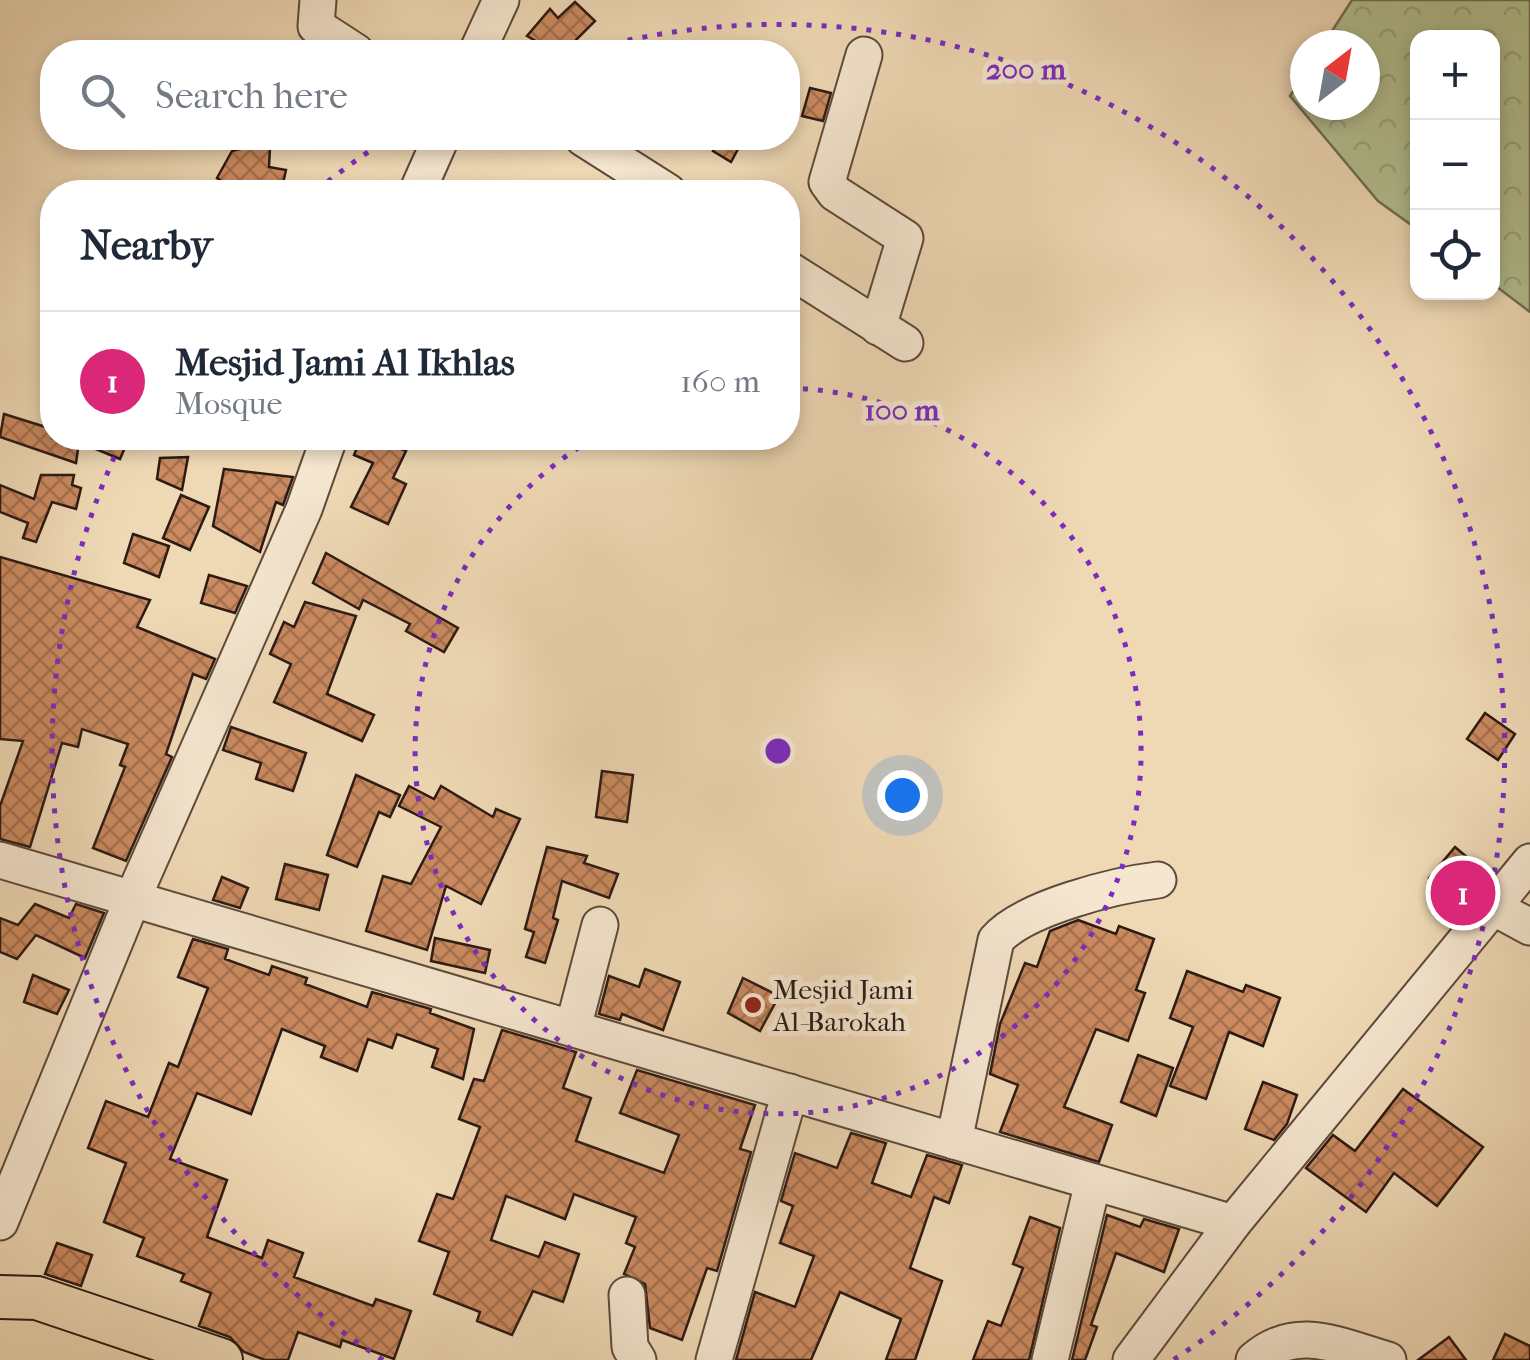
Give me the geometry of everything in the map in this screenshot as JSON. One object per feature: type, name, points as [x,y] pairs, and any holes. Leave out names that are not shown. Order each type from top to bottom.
[{"type":"main road","points":[[2,1296],[51,1302],[220,1360]]},
{"type":"street","points":[[318,0],[316,26],[338,40]]},
{"type":"street","points":[[483,40],[502,0]]},
{"type":"street","points":[[800,277],[892,335],[905,238],[835,193],[827,182],[864,54]]},
{"type":"street","points":[[422,180],[435,150]]},
{"type":"street","points":[[602,150],[649,180]]},
{"type":"street","points":[[0,1222],[132,900],[304,508],[326,450]]},
{"type":"street","points":[[0,860],[1233,1223]]},
{"type":"street","points":[[1131,1360],[1233,1223],[1530,862]]},
{"type":"street","points":[[954,1141],[996,940],[1006,928],[1086,896],[1122,884],[1158,880]]},
{"type":"street","points":[[1493,907],[1530,928]]},
{"type":"street","points":[[573,1028],[600,925]]},
{"type":"street","points":[[714,1360],[790,1092]]},
{"type":"street","points":[[1050,1360],[1093,1182]]},
{"type":"street","points":[[627,1295],[630,1347],[638,1360]]},
{"type":"street","points":[[1254,1360],[1284,1340],[1308,1337],[1388,1360]]},
{"type":"green space","points":[[1352,0],[1530,0],[1530,312],[1500,289],[1500,30],[1410,30],[1410,224],[1378,201],[1310,120],[1380,120],[1380,30],[1333,30]]},
{"type":"building","points":[[575,2],[595,21],[576,40],[534,40],[527,36],[550,9],[558,18]]},
{"type":"building","points":[[810,88],[831,93],[823,121],[802,116]]},
{"type":"building","points":[[270,150],[269,167],[286,170],[284,180],[220,180],[217,178],[232,151]]},
{"type":"building","points":[[714,150],[738,150],[731,162]]},
{"type":"building","points":[[4,414],[40,425],[40,450],[78,450],[76,463],[0,437]]},
{"type":"building","points":[[98,450],[124,450],[120,459]]},
{"type":"building","points":[[356,450],[406,451],[393,478],[406,484],[388,524],[351,507],[373,463],[354,455]]},
{"type":"building","points":[[188,457],[182,490],[157,479],[160,458]]},
{"type":"building","points":[[224,469],[293,477],[283,505],[276,502],[260,552],[213,526]]},
{"type":"building","points":[[41,475],[74,475],[72,485],[81,488],[76,509],[52,502],[36,542],[23,538],[28,523],[0,512],[0,485],[34,499]]},
{"type":"building","points":[[181,495],[209,507],[190,550],[163,538]]},
{"type":"building","points":[[133,534],[169,546],[159,577],[124,563]]},
{"type":"building","points":[[326,553],[458,628],[444,652],[406,631],[410,624],[363,600],[359,609],[313,583]]},
{"type":"building","points":[[0,557],[150,600],[137,627],[215,659],[206,679],[193,674],[166,754],[172,757],[126,861],[93,848],[125,767],[120,765],[128,744],[82,729],[78,747],[62,743],[30,847],[0,839],[0,806],[23,741],[0,739]]},
{"type":"building","points":[[209,575],[247,586],[235,613],[201,603]]},
{"type":"building","points":[[305,602],[356,616],[327,694],[374,715],[362,741],[274,702],[291,664],[270,654],[284,622],[294,627]]},
{"type":"building","points":[[1485,713],[1515,734],[1498,760],[1467,739]]},
{"type":"building","points":[[231,727],[306,753],[293,791],[256,779],[261,763],[223,750]]},
{"type":"building","points":[[602,771],[633,775],[627,822],[596,817]]},
{"type":"building","points":[[356,775],[400,795],[390,817],[379,812],[357,867],[327,855]]},
{"type":"building","points":[[409,786],[434,799],[441,786],[493,817],[496,809],[520,819],[481,904],[446,886],[427,950],[366,931],[383,876],[411,884],[441,827],[399,806]]},
{"type":"building","points":[[547,847],[587,856],[584,863],[618,874],[609,898],[562,881],[553,918],[558,920],[545,963],[526,957],[534,932],[525,929]]},
{"type":"building","points":[[1455,847],[1490,877],[1465,908],[1429,878]]},
{"type":"building","points":[[285,864],[328,875],[319,910],[276,899]]},
{"type":"building","points":[[222,877],[248,888],[240,908],[213,900]]},
{"type":"building","points":[[35,904],[69,918],[76,904],[104,913],[85,958],[36,935],[17,959],[0,952],[0,918],[18,925]]},
{"type":"building","points":[[1078,920],[1116,934],[1119,926],[1154,939],[1136,990],[1145,993],[1128,1041],[1096,1029],[1064,1107],[1112,1125],[1099,1162],[1000,1132],[1018,1085],[990,1074],[1000,1024],[1025,963],[1037,967],[1050,931]]},
{"type":"building","points":[[435,938],[490,950],[485,973],[431,961]]},
{"type":"building","points":[[193,939],[228,949],[225,959],[269,975],[272,966],[307,978],[305,984],[367,1007],[372,992],[431,1009],[430,1013],[474,1029],[463,1079],[432,1067],[438,1049],[397,1034],[392,1048],[368,1039],[357,1071],[321,1057],[325,1046],[282,1029],[251,1114],[197,1093],[170,1159],[227,1180],[207,1237],[262,1258],[268,1240],[303,1253],[294,1277],[373,1306],[376,1299],[411,1311],[394,1359],[342,1340],[340,1347],[298,1332],[288,1360],[265,1360],[244,1352],[230,1337],[199,1326],[211,1293],[181,1281],[184,1274],[137,1256],[144,1238],[104,1222],[126,1163],[88,1148],[106,1101],[148,1117],[169,1063],[178,1067],[208,988],[178,977]]},
{"type":"building","points":[[645,969],[680,982],[663,1030],[622,1014],[620,1020],[599,1014],[609,976],[639,987]]},
{"type":"building","points":[[1187,971],[1243,992],[1246,985],[1280,998],[1263,1046],[1229,1032],[1206,1099],[1170,1086],[1193,1027],[1170,1018]]},
{"type":"building","points":[[33,975],[69,990],[57,1014],[24,1002]]},
{"type":"building","name":"Mesjid Jami Al-Barokah","points":[[743,978],[779,996],[760,1031],[728,1013]]},
{"type":"building","points":[[502,1030],[576,1052],[563,1088],[591,1098],[576,1141],[664,1173],[679,1135],[620,1113],[637,1070],[755,1105],[740,1149],[751,1152],[717,1271],[707,1268],[682,1340],[650,1328],[645,1284],[624,1274],[635,1247],[626,1243],[636,1217],[574,1194],[565,1219],[506,1196],[491,1240],[539,1257],[545,1242],[579,1254],[563,1302],[533,1291],[512,1335],[477,1321],[480,1312],[434,1294],[449,1252],[419,1241],[437,1194],[453,1199],[480,1127],[459,1119],[474,1079],[484,1081]]},
{"type":"building","points":[[1138,1055],[1173,1068],[1156,1116],[1121,1102]]},
{"type":"building","points":[[1263,1082],[1297,1095],[1287,1124],[1274,1140],[1245,1129]]},
{"type":"building","points":[[1403,1089],[1483,1147],[1437,1206],[1394,1173],[1366,1212],[1306,1168],[1333,1135],[1355,1151]]},
{"type":"building","points":[[851,1133],[886,1143],[872,1183],[911,1197],[927,1155],[962,1165],[949,1203],[934,1197],[910,1268],[942,1281],[915,1360],[886,1360],[901,1319],[840,1292],[811,1360],[736,1360],[755,1292],[795,1307],[814,1256],[780,1243],[793,1206],[781,1201],[795,1153],[837,1168]]},
{"type":"building","points":[[1107,1215],[1140,1227],[1144,1219],[1179,1229],[1164,1272],[1116,1253],[1091,1325],[1097,1327],[1085,1360],[1072,1360]]},
{"type":"building","points":[[1030,1217],[1060,1228],[1029,1360],[973,1360],[988,1321],[1001,1326],[1023,1268],[1013,1264]]},
{"type":"building","points":[[57,1243],[92,1255],[81,1286],[45,1274]]},
{"type":"building","points":[[1505,1334],[1530,1346],[1530,1360],[1493,1360]]},
{"type":"building","points":[[1449,1337],[1466,1360],[1418,1360]]},
{"type":"place","name":"Mesjid Jami Al Ikhlas","points":[[1463,893]]},
{"type":"place","name":"Mesjid Jami Al-Barokah","points":[[753,1005]]}]
